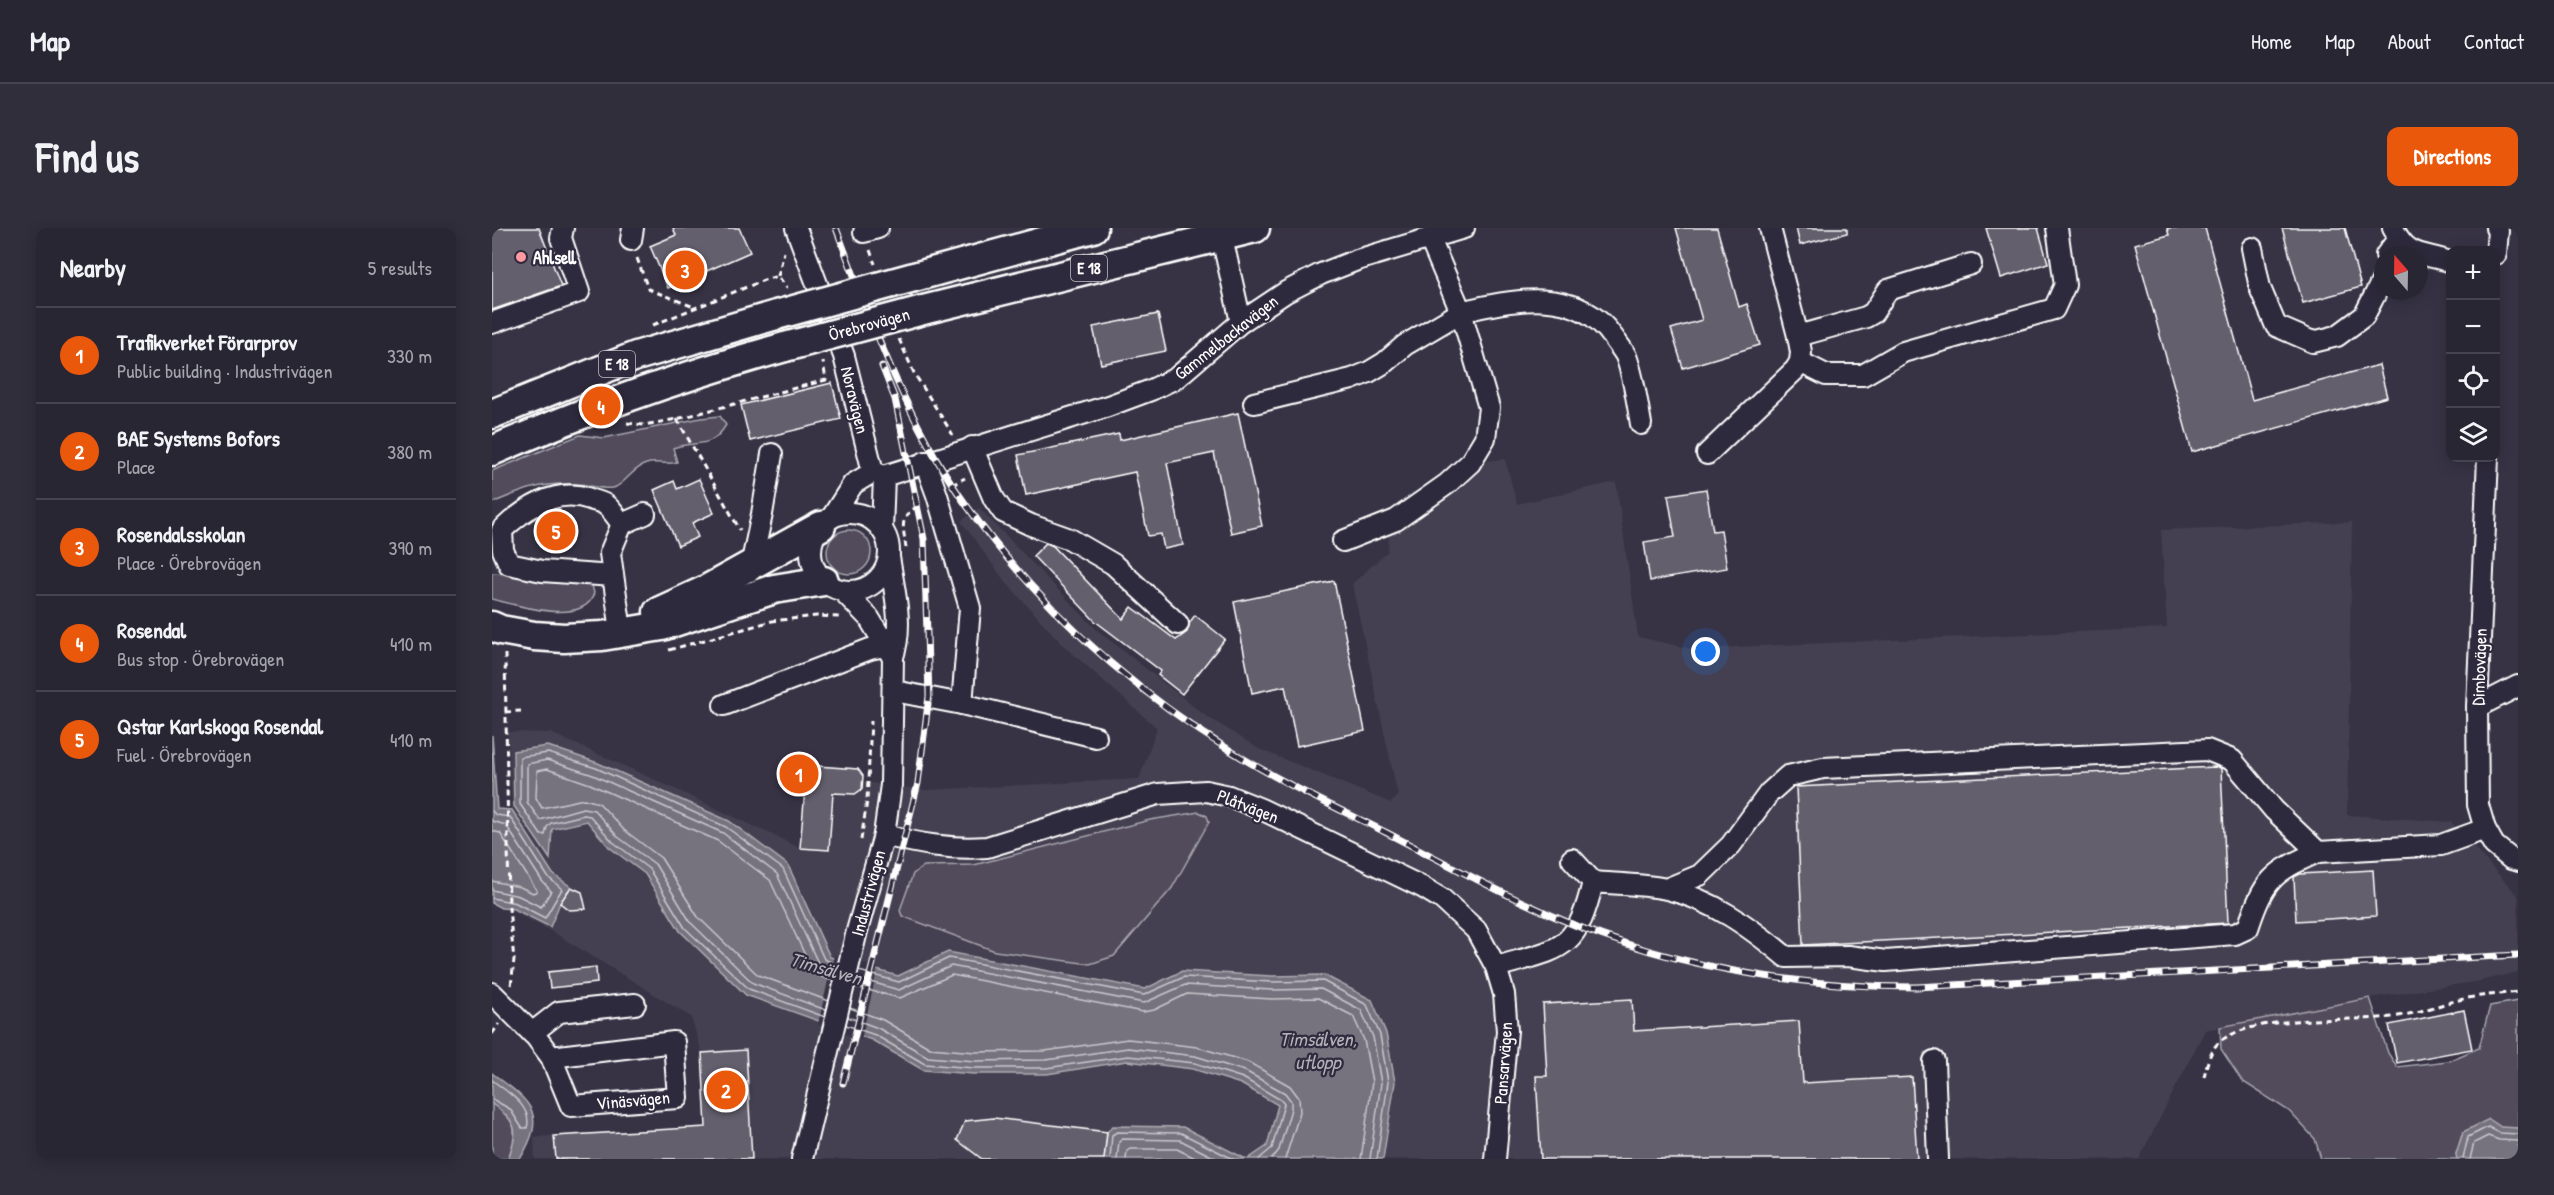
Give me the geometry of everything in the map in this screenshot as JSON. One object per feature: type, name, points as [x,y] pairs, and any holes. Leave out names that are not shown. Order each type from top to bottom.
[{"type":"highway","name":"Örebrovägen","points":[[492,414],[636,356],[1093,228]]},
{"type":"highway","name":"Örebrovägen","points":[[492,451],[558,423],[688,375],[923,310],[1255,228]]},
{"type":"highway","points":[[492,393],[534,397]]},
{"type":"highway","points":[[621,631],[826,521]]},
{"type":"highway","points":[[499,638],[501,630],[564,638],[602,636],[621,631],[662,626],[774,589],[834,586]]},
{"type":"street","points":[[492,323],[579,292],[561,238],[563,228]]},
{"type":"street","name":"Noravägen","points":[[796,228],[844,356],[878,474],[882,530]]},
{"type":"street","name":"Gammelbackavägen","points":[[878,474],[925,462],[1108,406],[1151,390],[1176,378],[1241,322],[1286,292],[1321,274],[1357,260],[1464,228]]},
{"type":"street","points":[[1707,454],[1786,380],[1800,362],[1798,336],[1770,228]]},
{"type":"street","points":[[1800,362],[1826,375],[1863,375],[1903,352],[2054,309],[2065,285],[2057,228]]},
{"type":"street","points":[[2496,228],[2498,231],[2497,246]]},
{"type":"street","points":[[2396,234],[2416,254],[2435,256],[2446,260]]},
{"type":"street","points":[[1343,541],[1396,520],[1447,484],[1470,464],[1485,438],[1489,408],[1461,312],[1430,239]]},
{"type":"street","points":[[2252,248],[2260,288],[2276,326],[2313,342],[2337,336],[2364,316],[2374,297]]},
{"type":"street","points":[[1225,251],[1241,322]]},
{"type":"street","points":[[1798,336],[1866,317],[1873,313],[1888,290],[1971,264]]},
{"type":"street","points":[[1254,403],[1343,381],[1369,372],[1414,339],[1461,312],[1527,300],[1561,301],[1590,313],[1608,330],[1625,355],[1634,385],[1641,424]]},
{"type":"street","points":[[967,449],[1003,512],[1070,539],[1113,564],[1178,624]]},
{"type":"street","points":[[749,598],[752,559],[772,454]]},
{"type":"street","points":[[925,462],[970,608],[962,704]]},
{"type":"street","name":"Dimbovägen","points":[[2488,462],[2476,707],[2478,805],[2485,829],[2494,845],[2511,859],[2518,861]]},
{"type":"street","points":[[826,521],[853,513],[860,514],[872,520],[882,530],[888,542],[889,556],[880,576],[870,586],[834,586],[815,570],[811,557],[813,537],[853,484],[878,474]]},
{"type":"street","points":[[613,576],[542,571],[509,564],[503,550],[502,530],[518,514],[538,502],[563,495],[582,496],[606,505],[622,524]]},
{"type":"street","points":[[621,631],[610,553],[622,524],[645,514]]},
{"type":"street","name":"Industrivägen","points":[[889,556],[898,614],[899,639],[889,652]]},
{"type":"street","name":"Industrivägen","points":[[802,1159],[884,835],[891,785],[894,691],[889,652],[869,618],[834,586]]},
{"type":"street","points":[[724,705],[870,649],[889,652]]},
{"type":"street","points":[[2476,707],[2518,686]]},
{"type":"street","points":[[894,691],[962,704],[1096,737]]},
{"type":"street","points":[[1666,889],[1700,875],[1731,845],[1769,793],[1788,776],[1823,768],[2207,750],[2232,760],[2274,810],[2318,852]]},
{"type":"street","name":"Plåtvägen","points":[[884,835],[936,847],[960,849],[987,847],[1158,794],[1206,791],[1229,796],[1402,875],[1442,899],[1476,930],[1496,967]]},
{"type":"street","points":[[1572,859],[1593,882],[1666,889],[1704,902],[1745,923],[1786,957],[1848,956],[1886,961],[2235,934],[2248,928],[2266,882],[2287,866],[2318,852],[2441,844],[2485,829]]},
{"type":"street","points":[[1496,967],[1552,951],[1565,944],[1586,912],[1593,882]]},
{"type":"street","name":"Pansarvägen","points":[[1496,967],[1504,994],[1507,1031],[1496,1159]]},
{"type":"street","name":"Vinäsvägen","points":[[502,997],[550,1057],[571,1106],[678,1098],[674,1042],[550,1057]]},
{"type":"street","points":[[532,1033],[559,1012],[635,1004]]},
{"type":"street","points":[[1934,1061],[1938,1159]]},
{"type":"path","points":[[632,234],[648,289],[694,307]]},
{"type":"path","points":[[903,351],[914,373],[967,449]]},
{"type":"path","points":[[623,422],[644,425],[677,419],[826,380],[825,366],[821,358]]},
{"type":"path","points":[[677,419],[752,559]]},
{"type":"path","points":[[499,638],[505,712],[509,908],[514,960],[502,997]]},
{"type":"path","points":[[505,712],[521,711]]},
{"type":"path","points":[[861,841],[867,801],[872,714]]},
{"type":"path","points":[[2204,1077],[2208,1058],[2223,1038],[2241,1031],[2303,1021],[2394,1017],[2468,998],[2518,992]]},
{"type":"path","points":[[492,1034],[498,1025]]},
{"type":"shaded area","points":[[720,416],[726,425],[715,438],[702,443],[673,448],[677,462],[641,466],[617,487],[553,484],[523,491],[492,503],[492,471],[580,435],[604,438]]},
{"type":"shaded area","points":[[1505,459],[1517,504],[1616,482],[1638,637],[1692,649],[2167,628],[2161,530],[2352,522],[2347,815],[2451,822],[2518,896],[2518,972],[2480,981],[2370,998],[2205,1030],[2139,1159],[1383,1159],[1395,1082],[1324,975],[1272,976],[1182,971],[1127,1061],[1193,1069],[1241,1084],[1278,1105],[1267,1146],[1248,1159],[1183,1127],[1104,1159],[535,1159],[534,1137],[706,1127],[702,1053],[691,1017],[556,934],[513,911],[514,909],[549,927],[570,887],[553,874],[512,810],[508,732],[551,733],[800,848],[829,850],[833,793],[855,794],[862,789],[863,782],[926,790],[1139,779],[1157,728],[1062,644],[1004,580],[961,521],[979,508],[1097,630],[1203,714],[1259,749],[1391,803],[1398,796],[1352,584],[1388,551],[1389,530],[1479,462]]},
{"type":"shaded area","points":[[849,530],[858,531],[865,536],[870,543],[870,561],[865,568],[858,573],[849,574],[840,573],[833,568],[828,561],[827,552],[828,543],[833,536],[840,531]]},
{"type":"shaded area","points":[[492,573],[582,578],[592,586],[594,593],[588,603],[578,609],[549,611],[532,609],[492,599]]},
{"type":"shaded area","points":[[1199,812],[1207,816],[1209,822],[1172,888],[1114,956],[1090,964],[995,951],[902,916],[900,910],[913,874],[924,866],[974,865],[1150,820]]},
{"type":"shaded area","points":[[2370,998],[2388,1053],[2397,1067],[2448,1061],[2479,1048],[2490,1006],[2518,1001],[2518,1128],[2476,1127],[2463,1132],[2456,1154],[2457,1159],[2321,1159],[2315,1139],[2289,1111],[2242,1081],[2221,1049],[2220,1027]]},
{"type":"shaded area","points":[[492,1104],[507,1116],[514,1127],[508,1159],[492,1159]]},
{"type":"water","points":[[492,735],[497,809],[512,810],[553,874],[571,887],[560,903],[550,927],[514,909],[501,908],[492,903]]},
{"type":"water","points":[[548,746],[598,763],[729,821],[788,865],[830,957],[898,976],[948,952],[1145,989],[1182,971],[1272,976],[1324,975],[1372,1000],[1386,1033],[1395,1082],[1383,1159],[1248,1159],[1267,1146],[1278,1105],[1241,1084],[1193,1069],[1127,1061],[1047,1074],[974,1074],[923,1070],[872,1040],[746,995],[680,931],[645,874],[609,847],[587,821],[552,829],[550,859],[514,806],[513,751]]},
{"type":"water","points":[[492,1073],[525,1100],[531,1109],[534,1119],[533,1130],[520,1159],[508,1159],[514,1141],[514,1127],[507,1116],[492,1104]]},
{"type":"water","points":[[2489,1119],[2501,1127],[2518,1128],[2518,1159],[2457,1159],[2456,1154],[2463,1132]]},
{"type":"water","points":[[1113,1126],[1183,1127],[1246,1159],[1104,1159],[1107,1132]]},
{"type":"pier","points":[[834,955],[878,967],[861,1040],[818,1024]]},
{"type":"building","name":"Ahlsell","points":[[492,228],[539,228],[561,286],[492,310]]},
{"type":"building","points":[[673,228],[739,228],[750,252],[668,288],[650,246],[676,235]]},
{"type":"building","points":[[1676,228],[1717,228],[1739,307],[1747,304],[1760,345],[1683,368],[1671,329],[1702,320]]},
{"type":"building","points":[[1796,228],[1847,228],[1847,233],[1800,245]]},
{"type":"building","points":[[1986,228],[2038,228],[2048,263],[2001,278]]},
{"type":"building","points":[[2167,228],[2205,228],[2252,400],[2379,365],[2387,397],[2192,452],[2135,244],[2169,235]]},
{"type":"building","points":[[2282,228],[2345,228],[2361,287],[2303,303]]},
{"type":"building","points":[[1158,314],[1166,351],[1101,364],[1093,327]]},
{"type":"building","points":[[832,383],[841,419],[750,441],[741,405]]},
{"type":"building","points":[[1238,413],[1262,526],[1231,533],[1214,453],[1167,463],[1183,545],[1164,549],[1161,534],[1148,536],[1135,472],[1026,495],[1018,455],[1119,434],[1120,440]]},
{"type":"building","points":[[699,479],[714,513],[692,523],[698,537],[678,546],[654,490],[674,481],[677,489]]},
{"type":"building","points":[[1706,489],[1713,531],[1721,530],[1727,568],[1650,581],[1644,542],[1675,537],[1668,495]]},
{"type":"building","points":[[564,517],[571,537],[548,545],[540,525]]},
{"type":"building","points":[[1046,543],[1053,546],[1123,619],[1132,607],[1176,640],[1187,632],[1195,615],[1225,639],[1182,694],[1158,675],[1161,671],[1095,621],[1033,556]]},
{"type":"building","points":[[1334,581],[1365,731],[1297,746],[1285,686],[1252,693],[1234,602]]},
{"type":"building","points":[[790,764],[858,769],[863,776],[862,789],[855,794],[833,793],[829,850],[800,848],[805,790],[788,789]]},
{"type":"building","points":[[2221,768],[2228,923],[1803,945],[1796,787]]},
{"type":"building","points":[[2373,870],[2376,916],[2296,921],[2294,877],[2300,874]]},
{"type":"building","points":[[571,887],[582,892],[586,909],[569,910],[560,903]]},
{"type":"building","points":[[596,967],[597,983],[550,988],[548,972]]},
{"type":"building","points":[[1632,999],[1634,1031],[1799,1021],[1803,1083],[1912,1077],[1917,1159],[1541,1159],[1536,1076],[1547,1076],[1543,1004]]},
{"type":"building","points":[[2464,1010],[2472,1049],[2397,1063],[2389,1025]]},
{"type":"building","points":[[746,1050],[752,1159],[556,1159],[554,1136],[706,1127],[702,1053]]},
{"type":"building","points":[[994,1118],[1107,1132],[1104,1159],[982,1159],[957,1140],[965,1121]]},
{"type":"railway","points":[[836,228],[890,366],[905,400],[940,465],[960,496],[1017,570],[1082,637],[1154,698],[1231,751],[1308,794],[1553,916],[1618,941],[1701,964],[1786,979],[1873,986],[1916,987],[2518,955]]},
{"type":"railway","points":[[843,1083],[918,783],[929,696],[924,539],[895,399],[882,366]]},
{"type":"place","name":"Ahlsell","points":[[521,257]]},
{"type":"place","name":"Rosendalsskolan","points":[[685,270]]},
{"type":"place","name":"Rosendal","points":[[601,406]]},
{"type":"place","name":"Qstar Karlskoga Rosendal","points":[[556,531]]},
{"type":"place","name":"Trafikverket Förarprov","points":[[799,774]]},
{"type":"place","name":"BAE Systems Bofors","points":[[726,1090]]},
{"type":"water label","name":"Timsälven","points":[[826,968]]},
{"type":"water label","name":"Timsälven, utlopp","points":[[1318,1050]]}]
